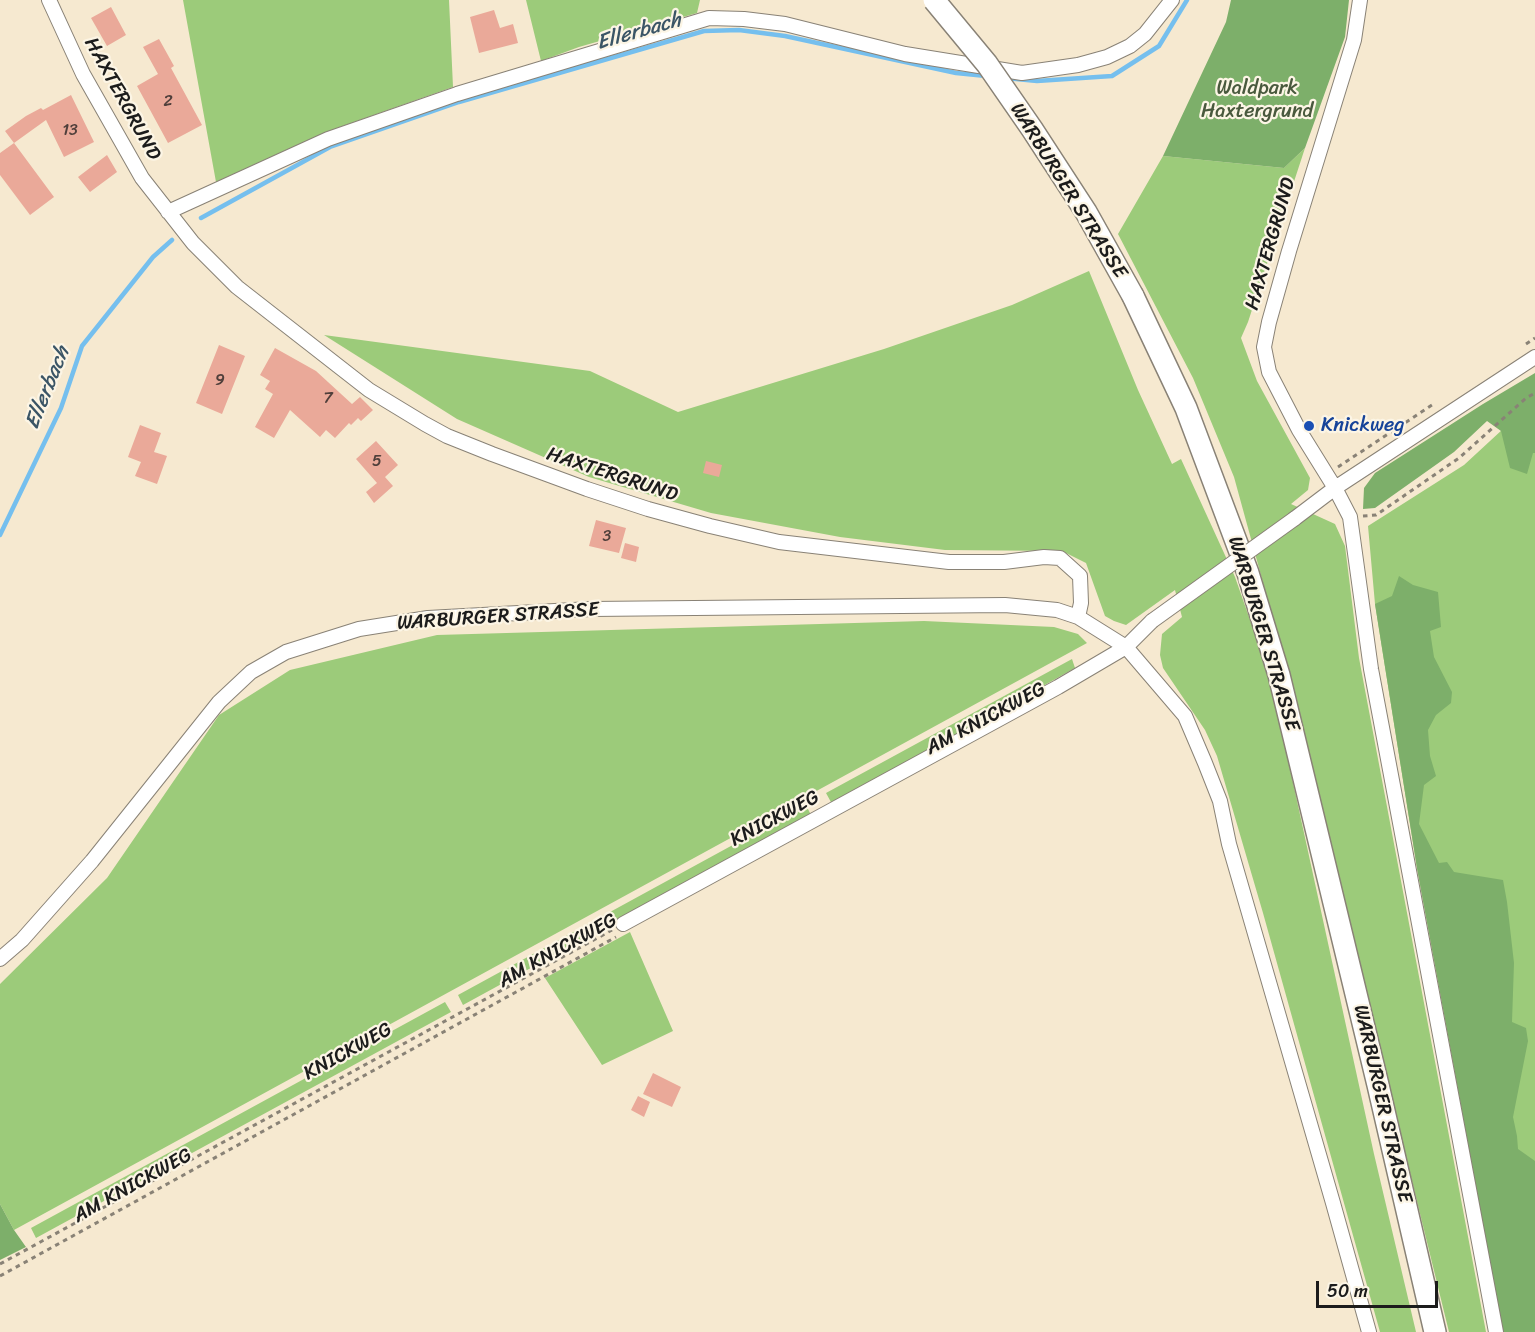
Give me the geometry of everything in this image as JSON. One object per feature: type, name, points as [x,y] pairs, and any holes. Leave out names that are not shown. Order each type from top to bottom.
[{"type":"main road","name":"WARBURGER STRASSE","points":[[934,0],[987,64],[1086,212],[1133,296],[1186,408],[1248,573],[1279,675],[1376,1074],[1435,1332]]},
{"type":"street","name":"HAXTERGRUND","points":[[49,0],[83,74],[142,178],[193,243],[237,287],[369,390],[425,424],[447,436],[597,493],[710,526],[779,542],[949,562],[1004,562],[1044,557],[1060,558],[1080,576],[1081,603],[1078,617]]},
{"type":"street","points":[[168,212],[328,139],[457,94],[710,18],[785,24],[905,54],[1022,73],[1078,65],[1107,57],[1130,46],[1145,34],[1172,0]]},
{"type":"street","name":"HAXTERGRUND","points":[[1360,0],[1354,40],[1288,251],[1263,347],[1269,372],[1299,430],[1350,517],[1371,669],[1496,1332]]},
{"type":"street","name":"KNICKWEG","points":[[622,924],[1038,698],[1126,647],[1152,621],[1335,488],[1535,357]]},
{"type":"street","name":"WARBURGER STRASSE","points":[[0,959],[22,940],[92,861],[219,702],[251,672],[286,652],[359,629],[428,618],[591,609],[1005,605],[1057,610],[1078,617],[1126,647],[1185,716],[1220,801],[1229,844],[1369,1332]]},
{"type":"path","points":[[1350,517],[1376,515],[1459,458],[1526,398],[1535,393]]},
{"type":"path","name":"KNICKWEG","points":[[0,1264],[622,924]]},
{"type":"path","name":"AM KNICKWEG","points":[[0,1276],[615,937]]},
{"type":"green space","points":[[183,0],[449,0],[453,87],[326,132],[216,182]]},
{"type":"green space","points":[[526,0],[700,0],[697,13],[579,47],[541,61]]},
{"type":"green space","name":"Waldpark Haxtergrund","points":[[1231,0],[1349,0],[1345,37],[1305,148],[1284,168],[1163,156],[1226,22]]},
{"type":"green space","points":[[1305,148],[1241,338],[1257,381],[1310,478],[1308,490],[1291,504],[1335,524],[1345,546],[1359,658],[1486,1332],[1449,1332],[1287,670],[1234,477],[1193,378],[1118,234],[1163,156],[1284,168]]},
{"type":"green space","points":[[1089,271],[1138,390],[1172,464],[1181,459],[1235,577],[1270,677],[1374,1154],[1416,1332],[1380,1332],[1217,756],[1205,730],[1163,668],[1160,655],[1162,634],[1182,617],[1175,590],[1126,625],[1105,616],[1086,563],[1062,551],[945,550],[840,537],[711,513],[589,477],[457,419],[324,335],[590,371],[678,412],[884,349],[1012,305]]},
{"type":"green space","points":[[1535,373],[1535,453],[1533,453],[1527,474],[1510,468],[1501,431],[1487,421],[1454,452],[1375,508],[1363,509],[1364,488],[1375,473]]},
{"type":"green space","points":[[1535,401],[1535,1332],[1503,1332],[1417,868],[1375,604],[1368,526],[1464,465]]},
{"type":"green space","points":[[1399,576],[1413,585],[1438,592],[1441,627],[1430,631],[1434,657],[1452,692],[1451,703],[1436,715],[1428,730],[1430,756],[1436,776],[1424,785],[1419,824],[1439,863],[1447,862],[1454,872],[1503,880],[1507,902],[1514,963],[1512,1022],[1526,1028],[1528,1041],[1513,1117],[1518,1149],[1535,1161],[1535,1332],[1503,1332],[1417,868],[1375,604],[1392,596]]},
{"type":"green space","points":[[924,621],[1054,627],[1078,634],[1087,643],[14,1230],[0,1204],[0,984],[107,878],[219,715],[290,670],[437,635]]},
{"type":"green space","points":[[1072,659],[1075,668],[832,804],[826,793]]},
{"type":"green space","points":[[806,805],[811,815],[463,1005],[458,995]]},
{"type":"green space","points":[[630,932],[673,1031],[602,1065],[545,978]]},
{"type":"green space","points":[[445,1002],[451,1012],[36,1238],[31,1228]]},
{"type":"green space","points":[[0,1204],[26,1247],[0,1260]]},
{"type":"building","points":[[111,7],[126,35],[107,46],[91,18]]},
{"type":"building","points":[[494,10],[500,28],[513,24],[518,43],[479,53],[470,17]]},
{"type":"building","points":[[159,39],[174,66],[171,68],[202,125],[168,143],[137,86],[158,74],[143,47]]},
{"type":"building","points":[[71,95],[94,142],[64,157],[46,120],[14,143],[5,131],[26,116]]},
{"type":"building","points":[[14,143],[54,197],[30,215],[0,175],[0,153]]},
{"type":"building","points":[[107,155],[117,172],[90,192],[78,177]]},
{"type":"building","points":[[219,345],[245,356],[222,414],[196,403]]},
{"type":"building","points":[[275,348],[316,371],[352,404],[360,397],[373,410],[361,421],[358,418],[351,425],[349,423],[335,438],[326,430],[320,437],[290,410],[274,438],[255,427],[273,394],[265,389],[270,381],[260,375]]},
{"type":"building","points":[[140,425],[161,433],[154,452],[167,456],[157,484],[135,476],[141,462],[128,457]]},
{"type":"building","points":[[376,441],[398,465],[385,477],[393,486],[374,503],[366,492],[377,483],[356,459]]},
{"type":"building","points":[[706,461],[722,465],[719,477],[703,473]]},
{"type":"building","points":[[596,520],[626,528],[619,553],[589,546]]},
{"type":"building","points":[[625,543],[639,547],[636,562],[621,558]]},
{"type":"building","points":[[653,1073],[681,1087],[672,1107],[643,1094]]},
{"type":"building","points":[[638,1096],[650,1102],[644,1117],[631,1110]]},
{"type":"waterway","name":"Ellerbach","points":[[1006,78],[1037,81],[1112,76],[1159,46],[1187,0]]},
{"type":"waterway","name":"Ellerbach","points":[[201,218],[330,147],[459,102],[704,31],[739,30],[785,36],[956,73],[986,76]]},
{"type":"waterway","name":"Ellerbach","points":[[0,535],[61,408],[82,346],[153,257],[172,240]]},
{"type":"place","name":"Knickweg","points":[[1309,426]]}]
